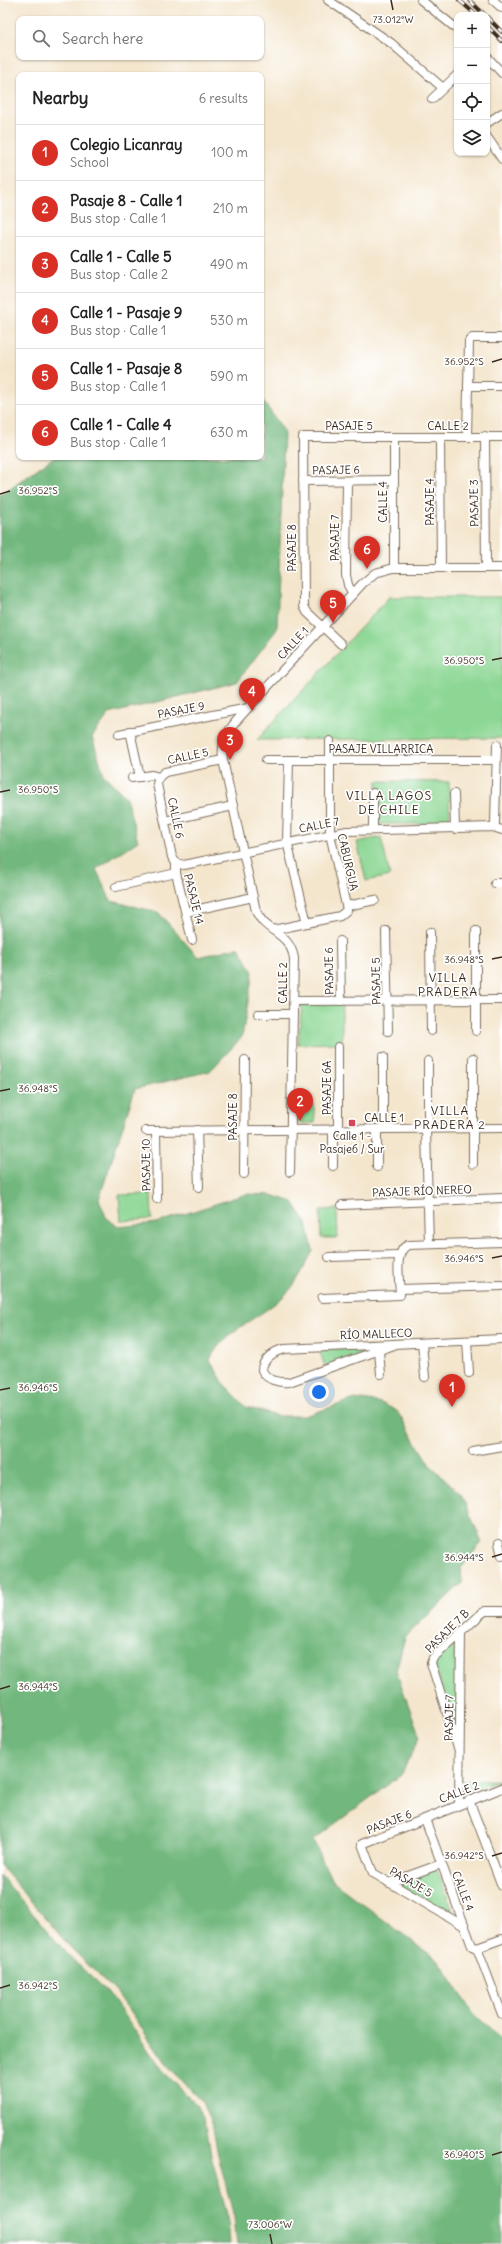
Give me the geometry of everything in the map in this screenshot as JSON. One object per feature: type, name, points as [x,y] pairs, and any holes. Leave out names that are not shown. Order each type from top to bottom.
[{"type":"street","points":[[421,0],[454,27]]},
{"type":"street","points":[[493,0],[502,8]]},
{"type":"street","points":[[328,1],[391,43],[443,88]]},
{"type":"street","points":[[490,59],[502,73]]},
{"type":"street","points":[[432,99],[454,78]]},
{"type":"street","points":[[490,122],[502,113]]},
{"type":"street","points":[[490,141],[502,159]]},
{"type":"street","points":[[467,437],[470,338],[502,338]]},
{"type":"street","points":[[468,386],[502,386]]},
{"type":"street","name":"PASAJE 4","points":[[440,436],[441,568]]},
{"type":"street","name":"PASAJE 3","points":[[484,436],[486,568]]},
{"type":"street","name":"CALLE 2","points":[[394,437],[502,436]]},
{"type":"street","name":"PASAJE 5","points":[[303,437],[394,437]]},
{"type":"street","name":"PASAJE 8","points":[[303,437],[304,606],[307,612],[341,644]]},
{"type":"street","name":"CALLE 4","points":[[394,437],[394,568]]},
{"type":"street","name":"PASAJE 6","points":[[303,481],[394,480]]},
{"type":"street","name":"PASAJE 7","points":[[346,481],[346,575],[348,585],[353,594]]},
{"type":"street","name":"CALLE 1","points":[[224,760],[222,749],[227,733],[248,708],[353,594],[375,573],[394,568],[502,568]]},
{"type":"street","name":"PASAJE 9","points":[[119,734],[248,708]]},
{"type":"street","points":[[130,732],[136,778],[152,775],[159,777]]},
{"type":"street","name":"CABURGUA","points":[[273,930],[342,915],[347,910],[330,834],[330,741]]},
{"type":"street","points":[[492,827],[494,823],[497,745]]},
{"type":"street","name":"CALLE 2","points":[[224,760],[243,852],[259,918],[288,942],[293,952],[294,1001],[291,1129]]},
{"type":"street","name":"CALLE 5","points":[[159,777],[165,772],[224,760]]},
{"type":"street","name":"PASAJE VILLARRICA","points":[[266,760],[496,760]]},
{"type":"street","points":[[289,760],[287,842],[307,923]]},
{"type":"street","name":"CALLE 6","points":[[159,777],[157,784],[172,856],[176,864]]},
{"type":"street","points":[[373,793],[373,829]]},
{"type":"street","points":[[454,794],[455,829]]},
{"type":"street","points":[[165,821],[233,806]]},
{"type":"street","name":"CALLE 7","points":[[176,864],[184,865],[330,834],[373,829],[455,829],[492,827],[502,830]]},
{"type":"street","name":"PASAJE 14","points":[[176,864],[176,873],[192,940]]},
{"type":"street","points":[[116,887],[176,873]]},
{"type":"street","points":[[186,912],[253,897]]},
{"type":"street","points":[[347,906],[375,900]]},
{"type":"street","name":"PASAJE 5","points":[[386,931],[388,1031]]},
{"type":"street","points":[[476,931],[476,1031]]},
{"type":"street","points":[[430,932],[431,1031]]},
{"type":"street","name":"PASAJE 6","points":[[340,941],[340,1001]]},
{"type":"street","points":[[294,1001],[502,1000]]},
{"type":"street","points":[[258,1014],[293,1014]]},
{"type":"street","name":"PASAJE 6A","points":[[335,1129],[338,1047]]},
{"type":"street","points":[[377,1167],[383,1057]]},
{"type":"street","points":[[473,1058],[473,1164]]},
{"type":"street","name":"PASAJE 8","points":[[244,1174],[245,1060]]},
{"type":"street","points":[[428,1061],[428,1121],[426,1129],[429,1244]]},
{"type":"street","name":"CALLE 1","points":[[146,1131],[502,1128]]},
{"type":"street","points":[[290,1172],[291,1129]]},
{"type":"street","points":[[333,1166],[335,1129]]},
{"type":"street","points":[[197,1130],[199,1186]]},
{"type":"street","name":"PASAJE 10","points":[[156,1131],[157,1199]]},
{"type":"street","name":"PASAJE RÍO NEREO","points":[[342,1205],[502,1198]]},
{"type":"street","points":[[400,1292],[400,1255],[406,1246],[502,1242]]},
{"type":"street","points":[[329,1257],[400,1255]]},
{"type":"street","points":[[322,1298],[502,1286]]},
{"type":"street","name":"RÍO MALLECO","points":[[379,1351],[289,1382],[281,1382],[271,1379],[262,1370],[264,1362],[277,1351],[284,1349],[374,1344],[394,1345],[502,1340]]},
{"type":"street","points":[[467,1341],[469,1373]]},
{"type":"street","points":[[422,1344],[425,1377]]},
{"type":"street","points":[[381,1374],[379,1351],[394,1345]]},
{"type":"street","points":[[473,1451],[502,1446]]},
{"type":"street","points":[[499,1543],[502,1556]]},
{"type":"street","name":"PASAJE 7 B","points":[[459,1751],[431,1663],[433,1658],[482,1613],[502,1611]]},
{"type":"street","name":"PASAJE 7","points":[[459,1804],[461,1632]]},
{"type":"street","name":"CALLE 2","points":[[425,1819],[428,1816],[502,1788]]},
{"type":"street","points":[[469,1800],[502,1886]]},
{"type":"street","name":"CALLE 4","points":[[425,1819],[464,1926],[476,1948]]},
{"type":"street","name":"PASAJE 6","points":[[362,1844],[425,1819]]},
{"type":"street","name":"PASAJE 5","points":[[362,1844],[373,1873],[464,1926]]},
{"type":"street","points":[[389,1883],[441,1864]]},
{"type":"street","points":[[502,1939],[476,1948],[502,2014]]},
{"type":"green space","points":[[264,402],[284,431],[277,629],[237,682],[109,714],[92,737],[104,775],[126,797],[138,841],[96,869],[111,901],[158,912],[198,957],[239,947],[253,972],[242,1037],[210,1071],[135,1089],[99,1199],[106,1217],[118,1227],[157,1223],[246,1194],[272,1195],[293,1202],[307,1223],[313,1251],[297,1280],[289,1291],[265,1311],[243,1325],[223,1341],[210,1360],[224,1384],[246,1407],[277,1416],[305,1416],[355,1399],[381,1403],[397,1411],[429,1464],[461,1494],[482,1542],[461,1568],[462,1583],[405,1637],[396,1671],[420,1737],[401,1775],[313,1840],[332,1881],[440,1962],[473,2013],[502,2039],[502,2244],[237,2244],[234,2217],[218,2155],[213,2128],[202,2101],[167,2065],[117,1993],[72,1949],[0,1865],[0,495],[50,460],[264,460]]},
{"type":"green space","points":[[389,597],[502,597],[502,738],[257,740]]},
{"type":"green space","points":[[377,781],[449,782],[450,824],[377,824]]},
{"type":"green space","points":[[381,837],[390,876],[366,881],[357,842]]},
{"type":"green space","points":[[342,1004],[342,1043],[298,1044],[302,1005]]},
{"type":"green space","points":[[297,1105],[314,1105],[315,1123],[299,1123]]},
{"type":"green space","points":[[151,1194],[152,1219],[121,1221],[119,1195]]},
{"type":"green space","points":[[337,1209],[338,1238],[321,1238],[320,1210]]},
{"type":"green space","points":[[372,1347],[373,1351],[325,1366],[319,1350]]},
{"type":"green space","points":[[458,1637],[457,1733],[433,1663]]},
{"type":"green space","points":[[502,1780],[462,1794],[462,1781]]},
{"type":"green space","points":[[436,1868],[455,1916],[396,1883]]},
{"type":"green space","points":[[0,1875],[67,1954],[112,1997],[162,2070],[197,2105],[207,2130],[211,2156],[228,2218],[230,2244],[0,2244]]},
{"type":"railway","points":[[459,0],[473,12]]},
{"type":"railway","points":[[469,0],[482,12]]},
{"type":"railway","points":[[490,20],[502,32]]},
{"type":"railway","points":[[490,29],[502,41]]},
{"type":"place","name":"Calle 1 - Calle 4","points":[[367,569]]},
{"type":"place","name":"Calle 1 - Pasaje 8","points":[[333,623]]},
{"type":"place","name":"Calle 1 - Pasaje 9","points":[[252,711]]},
{"type":"place","name":"Calle 1 - Calle 5","points":[[230,760]]},
{"type":"place","name":"Pasaje 8 - Calle 1","points":[[300,1121]]},
{"type":"place","name":"Calle 1 - Pasaje6 / Sur","points":[[352,1123]]},
{"type":"place","name":"Colegio Licanray","points":[[452,1407]]},
{"type":"district","name":"VILLA LAGOS DE CHILE","points":[[389,802]]},
{"type":"district","name":"VILLA PRADERA","points":[[448,984]]},
{"type":"district","name":"VILLA PRADERA 2","points":[[450,1117]]}]
